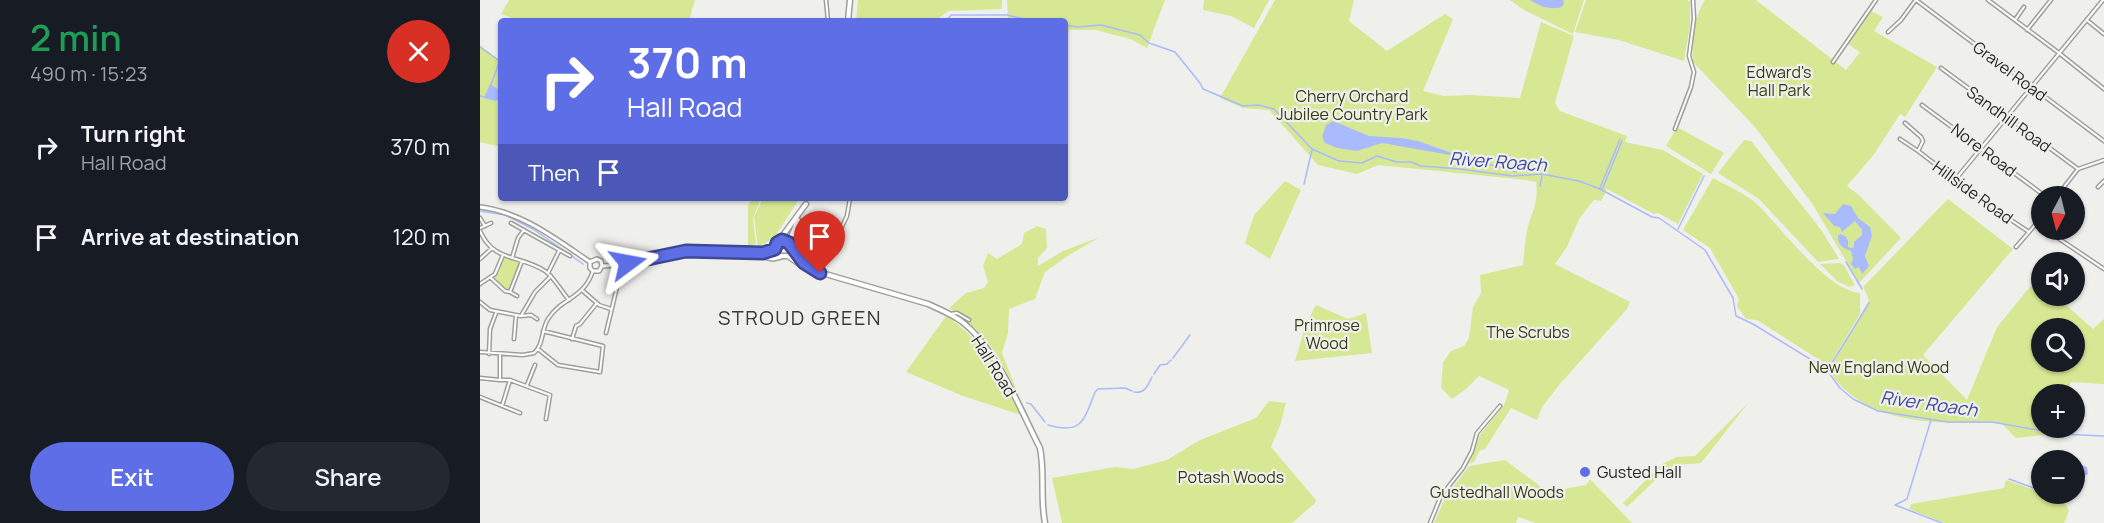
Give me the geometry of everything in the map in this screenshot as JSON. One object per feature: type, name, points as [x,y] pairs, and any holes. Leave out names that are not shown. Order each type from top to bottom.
[{"type":"main road","points":[[848,18],[849,0]]},
{"type":"main road","points":[[806,204],[775,249],[781,257],[788,255],[791,248],[789,243],[808,201]]},
{"type":"main road","points":[[779,242],[789,243]]},
{"type":"main road","name":"Hall Road","points":[[791,248],[804,263],[820,273]]},
{"type":"main road","name":"Hall Road","points":[[788,255],[805,268],[928,304],[950,314],[973,332],[984,344],[1040,448],[1041,495],[1045,523]]},
{"type":"street","points":[[826,0],[828,18]]},
{"type":"street","points":[[1675,129],[1694,72],[1689,56],[1694,19],[1693,0]]},
{"type":"street","points":[[1833,62],[1876,0]]},
{"type":"street","points":[[1888,32],[1902,19],[1916,0]]},
{"type":"street","name":"Gravel Road","points":[[1916,0],[2104,141]]},
{"type":"street","points":[[1988,0],[2104,89]]},
{"type":"street","points":[[2027,30],[2051,0]]},
{"type":"street","points":[[1955,180],[2103,0]]},
{"type":"street","points":[[2014,20],[2024,7]]},
{"type":"street","points":[[2087,20],[2104,34]]},
{"type":"street","name":"Sandhill Road","points":[[1941,68],[2078,169]]},
{"type":"street","name":"Nore Road","points":[[1922,105],[2031,186]]},
{"type":"street","name":"Hillside Road","points":[[1905,123],[1921,136],[1923,141],[1918,151],[2029,232]]},
{"type":"street","points":[[1900,139],[1918,151]]},
{"type":"street","points":[[2065,186],[2078,169],[2104,160]]},
{"type":"street","points":[[2098,187],[2104,181]]},
{"type":"street","points":[[820,273],[847,216],[850,201]]},
{"type":"street","points":[[480,207],[497,209],[533,224],[590,262]]},
{"type":"street","points":[[480,218],[485,226]]},
{"type":"street","points":[[491,223],[480,230],[491,249],[535,265],[550,275],[569,300]]},
{"type":"street","points":[[511,223],[570,256]]},
{"type":"street","points":[[512,258],[518,238],[524,230]]},
{"type":"street","points":[[2016,247],[2031,230]]},
{"type":"street","points":[[2061,240],[2104,269]]},
{"type":"street","points":[[480,259],[491,249]]},
{"type":"street","points":[[751,254],[775,249]]},
{"type":"street","points":[[521,316],[535,292],[550,275],[559,250]]},
{"type":"street","points":[[602,266],[620,265],[686,251],[751,254],[773,259],[781,257]]},
{"type":"street","points":[[480,284],[495,274],[503,254]]},
{"type":"street","points":[[590,262],[597,259],[601,261],[602,266]]},
{"type":"street","points":[[510,292],[522,261]]},
{"type":"street","points":[[480,352],[489,354],[534,353],[541,344],[543,331],[554,312],[588,284],[592,271],[589,266],[590,262]]},
{"type":"street","points":[[592,271],[599,271],[602,266]]},
{"type":"street","points":[[491,278],[505,291],[517,296]]},
{"type":"street","points":[[606,333],[618,283]]},
{"type":"street","points":[[582,291],[597,303],[611,309]]},
{"type":"street","points":[[480,302],[489,310],[521,316],[531,315],[537,319]]},
{"type":"street","points":[[572,340],[576,326],[597,303]]},
{"type":"street","points":[[489,354],[491,324],[496,312]]},
{"type":"street","points":[[950,314],[957,313],[969,320]]},
{"type":"street","points":[[514,339],[516,315]]},
{"type":"street","points":[[538,349],[558,365],[600,372],[603,346],[543,331]]},
{"type":"street","points":[[500,354],[500,380]]},
{"type":"street","points":[[526,386],[535,365]]},
{"type":"street","points":[[480,378],[510,380],[550,395],[546,420]]},
{"type":"street","points":[[502,406],[510,380]]},
{"type":"street","points":[[480,397],[520,413]]},
{"type":"street","points":[[1430,523],[1441,496],[1463,468],[1472,451],[1477,433],[1500,406]]},
{"type":"green space","points":[[509,0],[695,0],[690,18],[512,18],[501,14]]},
{"type":"green space","points":[[858,0],[1002,0],[1002,9],[948,11],[939,18],[856,18]]},
{"type":"green space","points":[[1007,0],[1165,0],[1147,48],[1130,39],[1096,30],[1068,30],[1068,18],[1008,18]]},
{"type":"green space","points":[[1204,0],[1269,0],[1254,28],[1231,16],[1203,10]]},
{"type":"green space","name":"Cherry Orchard Jubilee Country Park","points":[[1275,0],[1354,0],[1349,21],[1387,51],[1445,14],[1453,19],[1423,91],[1444,96],[1520,98],[1541,22],[1574,36],[1555,103],[1560,111],[1627,136],[1625,142],[1663,150],[1703,174],[1678,224],[1607,189],[1601,201],[1594,200],[1579,219],[1567,247],[1555,264],[1630,302],[1627,309],[1559,385],[1542,407],[1537,420],[1511,408],[1485,449],[1480,450],[1474,462],[1469,464],[1480,435],[1504,405],[1509,390],[1479,376],[1452,399],[1441,388],[1443,362],[1451,351],[1464,346],[1469,338],[1473,307],[1481,293],[1480,275],[1523,265],[1527,231],[1536,202],[1536,182],[1378,165],[1357,174],[1318,165],[1269,110],[1243,108],[1220,98]]},
{"type":"green space","points":[[1510,0],[1584,0],[1573,34],[1524,10]]},
{"type":"green space","points":[[1586,0],[1687,0],[1690,2],[1690,26],[1684,61],[1619,40],[1575,32]]},
{"type":"green space","name":"Edward's Hall Park","points":[[1705,0],[1756,0],[1846,70],[1860,52],[1846,43],[1869,10],[1883,17],[1874,31],[1937,67],[1905,117],[1900,114],[1875,153],[1847,186],[1859,195],[1901,238],[1859,283],[1813,205],[1755,127],[1693,62],[1694,30]]},
{"type":"green space","points":[[480,45],[498,59],[498,146],[480,142]]},
{"type":"green space","points":[[1677,127],[1724,153],[1711,174],[1666,146]]},
{"type":"green space","points":[[1744,140],[1751,141],[1822,231],[1839,259],[1818,262],[1759,199],[1718,173]]},
{"type":"green space","points":[[1713,178],[1757,204],[1805,256],[1833,281],[1860,293],[1860,314],[1829,366],[1757,320],[1746,319],[1737,306],[1739,299],[1710,248],[1683,230]]},
{"type":"green space","points":[[1285,181],[1301,190],[1270,259],[1245,243],[1254,215]]},
{"type":"green space","name":"New England Wood","points":[[1948,199],[2013,249],[1923,355],[1967,400],[1997,327],[2031,285],[2031,306],[2067,306],[2081,318],[2031,318],[2031,372],[2085,372],[2085,322],[2093,329],[2104,319],[2104,384],[2071,382],[2070,384],[2031,384],[2031,436],[2016,438],[2001,423],[1930,422],[1884,413],[1845,390],[1829,371],[1869,300],[1863,287]]},
{"type":"green space","points":[[750,201],[760,201],[753,218],[756,244],[748,246],[748,206]]},
{"type":"green space","points":[[762,201],[798,201],[774,238],[758,247],[754,217]]},
{"type":"green space","points":[[1037,226],[1046,229],[1047,248],[1038,258],[1038,266],[1063,251],[1100,237],[1045,272],[1035,299],[1009,309],[1008,333],[1002,353],[1019,396],[996,353],[976,329],[949,308],[966,293],[984,288],[988,282],[983,266],[988,253],[997,259],[1022,244],[1024,233]]},
{"type":"green space","points":[[504,257],[520,263],[511,289],[507,290],[493,277],[499,272]]},
{"type":"green space","points":[[1820,264],[1844,265],[1855,285],[1849,287],[1837,281]]},
{"type":"green space","name":"Primrose Wood","points":[[1316,305],[1348,319],[1366,313],[1372,353],[1295,361],[1306,324]]},
{"type":"green space","points":[[946,316],[959,325],[981,347],[1021,415],[963,396],[906,372]]},
{"type":"green space","name":"Potash Woods","points":[[1269,401],[1286,403],[1271,447],[1316,500],[1292,523],[1062,523],[1052,478],[1115,467],[1133,469],[1167,460],[1200,440],[1256,418]]},
{"type":"green space","points":[[1749,402],[1701,463],[1668,468],[1627,507],[1623,503],[1662,464],[1677,457],[1695,456]]},
{"type":"green space","name":"Gustedhall Woods","points":[[1505,460],[1548,492],[1586,485],[1590,479],[1632,523],[1535,523],[1518,517],[1516,523],[1434,523],[1445,498],[1469,466]]},
{"type":"green space","points":[[2006,480],[2031,489],[2031,504],[2066,504],[2069,511],[2064,523],[1945,523],[1909,509],[1911,504],[2004,488]]},
{"type":"water","points":[[1530,0],[1563,0],[1564,2],[1562,7],[1549,8]]},
{"type":"water","points":[[490,84],[498,89],[498,100],[484,98]]},
{"type":"water","points":[[1333,121],[1369,136],[1418,141],[1452,153],[1450,155],[1382,143],[1357,151],[1337,148],[1325,143],[1322,137],[1326,125]]},
{"type":"water","points":[[1843,204],[1851,206],[1858,218],[1870,227],[1872,236],[1865,256],[1869,266],[1862,274],[1859,267],[1855,269],[1851,264],[1853,259],[1851,251],[1842,246],[1838,236],[1840,234],[1845,236],[1848,240],[1848,247],[1852,248],[1854,242],[1862,235],[1862,230],[1855,221],[1842,232],[1840,227],[1834,226],[1823,213],[1835,214]]},
{"type":"waterway","name":"River Roach","points":[[948,18],[951,15],[1007,15],[1020,18]]},
{"type":"waterway","name":"River Roach","points":[[1068,25],[1101,25],[1140,35],[1149,43],[1175,52],[1203,89],[1243,106],[1258,105],[1274,109],[1312,149],[1339,161],[1362,163],[1377,156],[1421,166],[1512,176],[1542,174],[1579,181],[1600,189],[1652,217],[1659,218],[1705,250],[1733,298],[1736,316],[1826,369],[1840,388],[1853,399],[1878,411],[1948,422],[1992,422],[2060,434],[2104,436]]},
{"type":"waterway","name":"River Roach","points":[[480,47],[498,60]]},
{"type":"waterway","points":[[491,85],[498,66]]},
{"type":"waterway","points":[[480,96],[484,97]]},
{"type":"waterway","points":[[1600,188],[1620,139]]},
{"type":"waterway","points":[[1602,190],[1622,141]]},
{"type":"waterway","points":[[1304,184],[1312,150]]},
{"type":"waterway","points":[[1459,156],[1516,172]]},
{"type":"waterway","points":[[1540,186],[1542,175]]},
{"type":"waterway","points":[[1678,229],[1704,176]]},
{"type":"waterway","points":[[480,211],[505,215],[533,229],[583,264]]},
{"type":"waterway","points":[[1846,262],[1862,289]]},
{"type":"waterway","points":[[1827,371],[1869,303]]},
{"type":"waterway","points":[[1173,358],[1190,335]]},
{"type":"waterway","points":[[1154,374],[1160,365],[1167,364],[1171,360]]},
{"type":"waterway","points":[[1134,392],[1143,390],[1152,377]]},
{"type":"waterway","points":[[1048,425],[1068,428],[1080,423],[1098,389],[1125,388],[1132,391]]},
{"type":"waterway","points":[[1027,403],[1031,404],[1045,422]]},
{"type":"waterway","points":[[1931,420],[1907,499],[1895,505],[1942,523]]},
{"type":"waterway","points":[[2009,479],[2031,487]]},
{"type":"place","name":"Gusted Hall","points":[[1585,472]]},
{"type":"district","name":"STROUD GREEN","points":[[800,317]]},
{"type":"route","points":[[628,263],[686,251],[763,253],[775,249],[777,243],[782,240],[789,243],[804,263],[820,273]]},
{"type":"park label","name":"The Scrubs","points":[[1528,332]]}]
